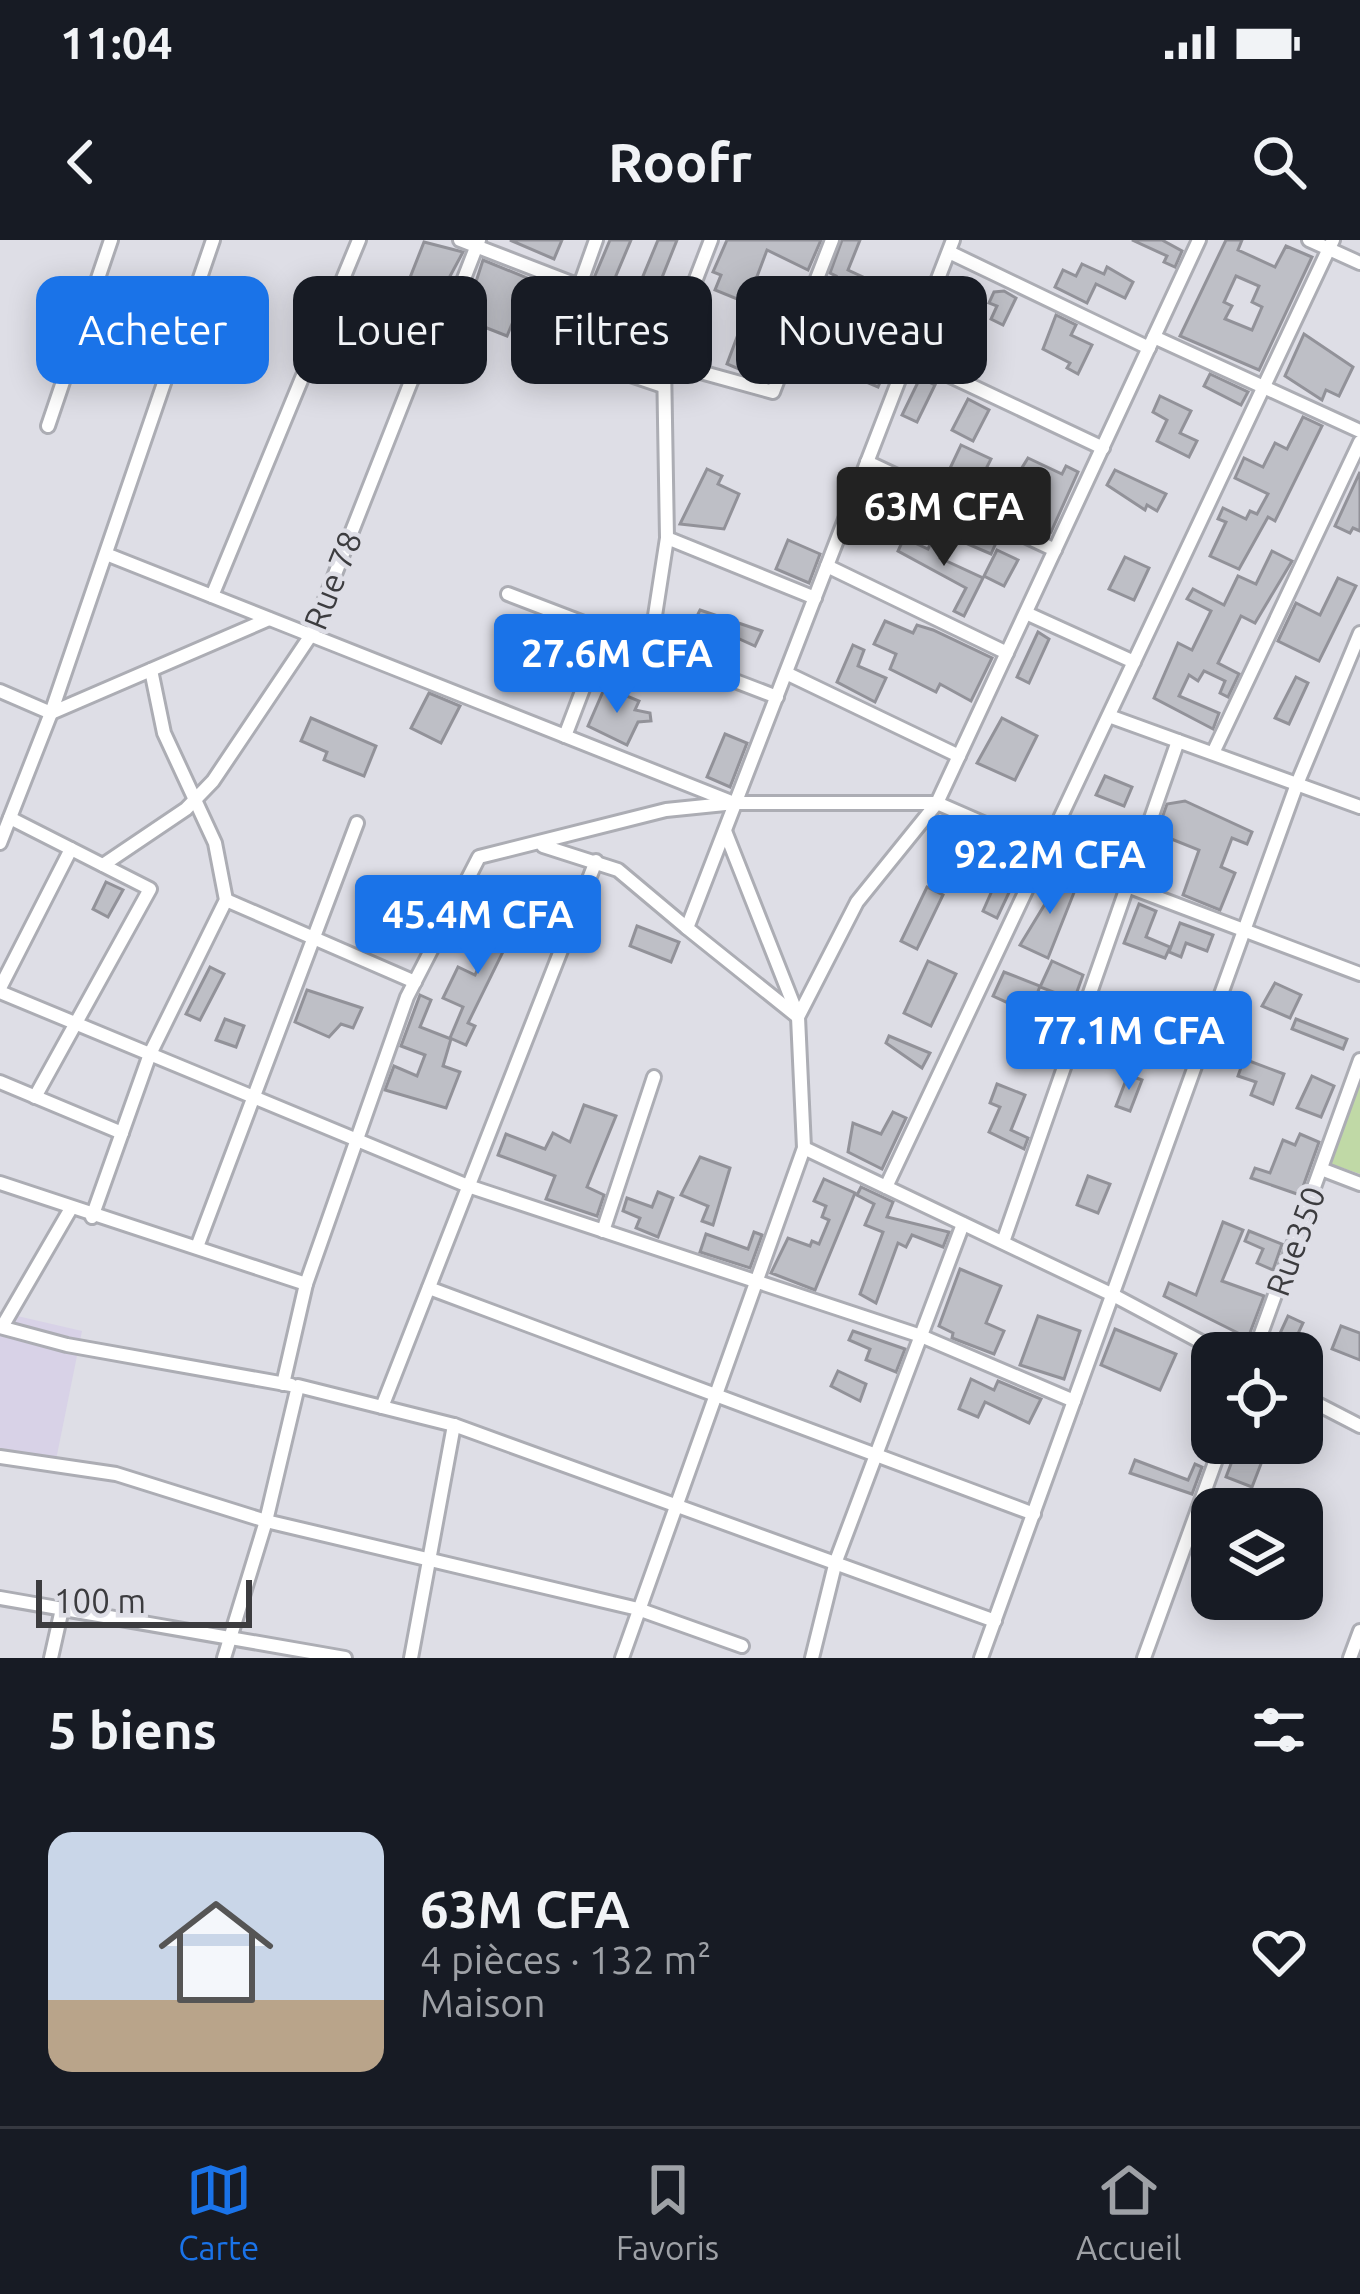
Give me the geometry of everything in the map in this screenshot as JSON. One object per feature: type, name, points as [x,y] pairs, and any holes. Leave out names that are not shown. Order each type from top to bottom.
[{"type":"street","points":[[99,276],[111,240]]},
{"type":"street","points":[[201,276],[213,240]]},
{"type":"street","points":[[212,596],[359,240]]},
{"type":"street","points":[[460,240],[555,276]]},
{"type":"street","points":[[582,276],[596,240]]},
{"type":"street","points":[[697,276],[711,240]]},
{"type":"street","points":[[712,375],[772,392],[832,240]]},
{"type":"street","points":[[798,1017],[856,902],[937,802],[1199,240]]},
{"type":"street","points":[[1309,240],[1331,244],[1360,263]]},
{"type":"street","name":"Rue 78","points":[[103,865],[196,798],[311,635],[412,379],[430,366],[477,243]]},
{"type":"street","points":[[886,1187],[1331,244]]},
{"type":"street","points":[[939,276],[951,246],[1151,342],[1360,431]]},
{"type":"street","points":[[48,426],[62,384]]},
{"type":"street","points":[[0,843],[51,712],[163,384]]},
{"type":"street","points":[[650,648],[667,538],[663,386],[657,384]]},
{"type":"street","points":[[687,928],[897,384]]},
{"type":"street","points":[[967,384],[1103,448]]},
{"type":"street","points":[[1213,754],[1360,442]]},
{"type":"street","points":[[867,462],[1055,550]]},
{"type":"street","points":[[667,538],[815,598]]},
{"type":"street","points":[[106,554],[736,803]]},
{"type":"street","points":[[827,566],[1007,653]]},
{"type":"street","points":[[508,594],[777,697]]},
{"type":"street","points":[[1025,613],[1134,662]]},
{"type":"street","points":[[0,691],[51,712],[269,619]]},
{"type":"street","points":[[565,736],[605,631]]},
{"type":"street","points":[[981,1658],[1298,784],[1360,632]]},
{"type":"street","points":[[92,1216],[150,1054],[226,900],[215,843],[164,733],[151,670]]},
{"type":"street","points":[[786,673],[959,756]]},
{"type":"street","points":[[1109,716],[1360,807]]},
{"type":"street","points":[[1003,1242],[1178,741]]},
{"type":"street","points":[[224,1658],[266,1521],[306,1284],[415,982],[479,857],[666,810],[736,803],[937,802],[1127,886],[1360,974]]},
{"type":"street","points":[[10,818],[150,889],[35,1097]]},
{"type":"street","points":[[197,1246],[357,823]]},
{"type":"street","points":[[622,1658],[804,1148],[798,1017],[725,830]]},
{"type":"street","points":[[536,845],[596,861],[632,880],[798,1017]]},
{"type":"street","points":[[71,848],[0,990],[468,1186],[921,1336],[1075,1401]]},
{"type":"street","points":[[382,1407],[596,861]]},
{"type":"street","points":[[226,900],[415,982]]},
{"type":"street","name":"Rue350","points":[[1262,1332],[1360,1060]]},
{"type":"street","points":[[603,1231],[654,1077]]},
{"type":"street","points":[[0,1082],[122,1133]]},
{"type":"street","points":[[804,1148],[1113,1294],[1191,1336]]},
{"type":"street","points":[[1321,1169],[1360,1184]]},
{"type":"street","points":[[0,1183],[70,1210],[197,1246],[306,1284]]},
{"type":"street","points":[[70,1210],[1,1327],[67,1345],[290,1385],[454,1425],[675,1501],[995,1621]]},
{"type":"street","points":[[812,1658],[836,1561],[963,1224]]},
{"type":"street","points":[[429,1288],[1034,1514]]},
{"type":"street","points":[[1323,1407],[1360,1426]]},
{"type":"street","points":[[411,1658],[454,1425]]},
{"type":"street","points":[[0,1457],[116,1474],[266,1521],[638,1610],[742,1646]]},
{"type":"street","points":[[1144,1658],[1214,1464]]},
{"type":"street","points":[[0,1598],[343,1658]]},
{"type":"street","points":[[51,1658],[62,1609]]},
{"type":"street","points":[[1350,1658],[1360,1631]]},
{"type":"shaded area","points":[[0,1312],[82,1331],[56,1460],[0,1450]]},
{"type":"green space","points":[[1360,1083],[1360,1174],[1331,1164]]},
{"type":"building","points":[[510,240],[562,240],[554,259]]},
{"type":"building","points":[[610,240],[631,240],[616,276],[595,276]]},
{"type":"building","points":[[658,240],[677,240],[663,276],[643,276]]},
{"type":"building","points":[[727,240],[821,240],[808,270],[767,250],[757,276],[736,276],[736,299],[715,290],[721,275],[713,272]]},
{"type":"building","points":[[842,240],[860,240],[848,270],[861,276],[830,273]]},
{"type":"building","points":[[1132,240],[1162,240],[1182,251],[1175,267],[1164,262],[1167,256]]},
{"type":"building","points":[[1226,240],[1242,240],[1238,250],[1275,267],[1286,246],[1312,257],[1259,370],[1180,336]],"holes":[[[1236,276],[1259,286],[1252,302],[1262,307],[1252,330],[1225,319],[1232,306],[1224,302]]]},
{"type":"building","points":[[424,242],[463,252],[450,276],[411,276]]},
{"type":"building","points":[[483,260],[522,276],[511,276],[507,336],[487,328],[487,276],[478,276]]},
{"type":"building","points":[[1082,264],[1104,274],[1107,267],[1133,282],[1125,298],[1096,284],[1087,303],[1055,287],[1063,270],[1076,276]]},
{"type":"building","points":[[994,292],[1016,298],[1003,325],[991,319],[997,306],[989,303]]},
{"type":"building","points":[[1056,315],[1076,325],[1071,335],[1092,345],[1078,374],[1067,368],[1070,363],[1043,349]]},
{"type":"building","points":[[1304,334],[1353,367],[1339,396],[1326,390],[1322,400],[1285,376]]},
{"type":"building","points":[[736,340],[736,368],[727,364]]},
{"type":"building","points":[[1210,374],[1248,392],[1241,405],[1204,386]]},
{"type":"building","points":[[917,384],[935,385],[917,422],[902,415]]},
{"type":"building","points":[[1160,396],[1191,411],[1180,433],[1197,441],[1189,457],[1157,441],[1167,420],[1153,412]]},
{"type":"building","points":[[968,399],[989,410],[973,441],[952,430]]},
{"type":"building","points":[[1303,417],[1322,426],[1275,521],[1268,517],[1239,569],[1210,556],[1226,522],[1218,519],[1223,508],[1246,519],[1250,511],[1257,514],[1268,494],[1235,478],[1244,458],[1263,467],[1275,443],[1287,449]]},
{"type":"building","points":[[961,445],[991,459],[973,495],[944,481]]},
{"type":"building","points":[[1028,458],[1062,474],[1066,466],[1078,472],[1051,532],[1038,526],[1047,505],[1021,493],[1010,515],[997,508]]},
{"type":"building","points":[[707,469],[722,476],[718,484],[739,494],[724,529],[680,524]]},
{"type":"building","points":[[1115,470],[1166,494],[1157,511],[1147,505],[1145,510],[1107,485]]},
{"type":"building","points":[[1360,472],[1360,531],[1353,528],[1350,533],[1335,526]]},
{"type":"building","points":[[879,481],[897,488],[892,501],[915,510],[903,535],[864,518]]},
{"type":"building","points":[[971,524],[999,536],[991,554],[963,542]]},
{"type":"building","points":[[934,536],[947,543],[940,558],[983,578],[964,616],[954,611],[966,588],[898,551],[904,538],[928,549]]},
{"type":"building","points":[[788,540],[820,554],[809,583],[776,569]]},
{"type":"building","points":[[997,550],[1018,560],[1004,586],[984,576]]},
{"type":"building","points":[[1272,551],[1292,561],[1255,623],[1241,616],[1218,663],[1239,674],[1228,697],[1220,693],[1225,681],[1204,671],[1198,681],[1189,675],[1179,696],[1219,713],[1213,729],[1154,698],[1178,643],[1192,650],[1211,611],[1187,599],[1193,589],[1224,605],[1238,576],[1256,584]]},
{"type":"building","points":[[1125,557],[1149,568],[1134,600],[1109,589]]},
{"type":"building","points":[[1338,578],[1356,586],[1319,661],[1278,641],[1296,603],[1320,615]]},
{"type":"building","points":[[700,610],[762,631],[755,646],[724,632],[715,653],[693,643],[702,621],[696,618]]},
{"type":"building","points":[[885,621],[913,633],[917,625],[933,630],[992,658],[971,701],[940,684],[936,692],[890,669],[896,654],[874,644]]},
{"type":"building","points":[[1038,632],[1049,639],[1029,683],[1017,677]]},
{"type":"building","points":[[853,645],[864,650],[858,666],[886,678],[875,702],[837,682]]},
{"type":"building","points":[[1296,677],[1308,683],[1289,724],[1275,718]]},
{"type":"building","points":[[605,687],[639,701],[635,710],[650,713],[651,721],[638,722],[627,745],[588,726]]},
{"type":"building","points":[[429,693],[460,706],[441,743],[411,728]]},
{"type":"building","points":[[311,718],[376,746],[364,776],[324,760],[327,752],[301,741]]},
{"type":"building","points":[[1002,718],[1037,736],[1015,780],[977,763]]},
{"type":"building","points":[[725,734],[747,743],[730,787],[707,777]]},
{"type":"building","points":[[1105,776],[1132,787],[1124,806],[1096,795]]},
{"type":"building","points":[[1185,801],[1252,832],[1247,844],[1232,838],[1221,867],[1235,873],[1220,910],[1183,895],[1199,850],[1169,838],[1155,873],[1144,869],[1167,804]]},
{"type":"building","points":[[1100,827],[1133,838],[1123,867],[1059,845],[1067,829],[1095,842]]},
{"type":"building","points":[[999,875],[1014,882],[997,918],[983,911]]},
{"type":"building","points":[[1052,876],[1077,885],[1048,958],[1020,945],[1048,899],[1044,897]]},
{"type":"building","points":[[106,882],[123,890],[108,917],[93,909]]},
{"type":"building","points":[[927,887],[943,895],[917,949],[901,941]]},
{"type":"building","points":[[1139,904],[1156,911],[1146,937],[1170,947],[1165,958],[1124,943]]},
{"type":"building","points":[[503,909],[520,917],[468,1023],[475,1026],[466,1045],[450,1038],[463,1007],[443,998],[458,967],[475,975]]},
{"type":"building","points":[[1180,923],[1213,935],[1207,951],[1186,943],[1181,957],[1169,952]]},
{"type":"building","points":[[637,926],[679,942],[671,962],[630,946]]},
{"type":"building","points":[[928,961],[956,974],[931,1026],[904,1013]]},
{"type":"building","points":[[1052,961],[1083,975],[1074,1000],[1040,987]]},
{"type":"building","points":[[210,967],[224,974],[200,1020],[186,1014]]},
{"type":"building","points":[[1004,972],[1040,986],[1030,1013],[993,996]]},
{"type":"building","points":[[1275,983],[1301,995],[1290,1018],[1262,1006]]},
{"type":"building","points":[[307,990],[362,1008],[353,1028],[341,1024],[329,1037],[295,1022]]},
{"type":"building","points":[[420,995],[431,1000],[420,1027],[451,1039],[443,1066],[460,1072],[446,1108],[385,1090],[394,1066],[417,1076],[425,1055],[401,1046]]},
{"type":"building","points":[[225,1019],[244,1026],[236,1047],[216,1040]]},
{"type":"building","points":[[1296,1019],[1347,1039],[1343,1049],[1292,1029]]},
{"type":"building","points":[[889,1036],[930,1053],[922,1068],[886,1043]]},
{"type":"building","points":[[1244,1059],[1284,1074],[1273,1104],[1251,1095],[1256,1082],[1238,1076]]},
{"type":"building","points":[[1128,1075],[1142,1080],[1130,1111],[1116,1106]]},
{"type":"building","points":[[1312,1076],[1334,1086],[1321,1117],[1297,1108]]},
{"type":"building","points":[[997,1084],[1025,1095],[1011,1130],[1028,1138],[1024,1149],[989,1132],[1000,1107],[990,1103]]},
{"type":"building","points":[[584,1105],[616,1116],[587,1187],[604,1195],[597,1216],[546,1199],[555,1176],[498,1155],[506,1134],[545,1149],[553,1133],[570,1142]]},
{"type":"building","points":[[893,1112],[906,1118],[882,1169],[848,1152],[853,1123],[881,1134]]},
{"type":"building","points":[[1300,1134],[1319,1142],[1300,1195],[1251,1178],[1255,1168],[1270,1173],[1283,1140],[1295,1145]]},
{"type":"building","points":[[700,1157],[730,1168],[713,1225],[702,1221],[708,1206],[681,1195]]},
{"type":"building","points":[[1088,1176],[1110,1184],[1098,1213],[1077,1205]]},
{"type":"building","points":[[824,1179],[855,1193],[815,1290],[771,1273],[788,1238],[810,1246],[812,1241],[819,1244],[829,1220],[822,1217],[826,1206],[814,1201]]},
{"type":"building","points":[[861,1187],[893,1202],[887,1217],[949,1232],[943,1247],[912,1235],[906,1247],[898,1243],[876,1303],[860,1294],[883,1232],[865,1225],[874,1204],[857,1195]]},
{"type":"building","points":[[658,1192],[673,1198],[658,1237],[636,1228],[640,1218],[623,1211],[627,1198],[652,1207]]},
{"type":"building","points":[[1223,1222],[1243,1230],[1222,1281],[1264,1296],[1250,1332],[1236,1332],[1164,1296],[1169,1283],[1196,1295]]},
{"type":"building","points":[[1249,1231],[1282,1244],[1273,1270],[1257,1263],[1263,1249],[1245,1241]]},
{"type":"building","points":[[754,1232],[762,1235],[750,1268],[700,1252],[706,1234],[748,1249]]},
{"type":"building","points":[[960,1269],[1001,1286],[986,1323],[1004,1331],[994,1354],[952,1338],[953,1333],[939,1326]]},
{"type":"building","points":[[1038,1316],[1080,1331],[1064,1379],[1020,1365]]},
{"type":"building","points":[[1288,1316],[1303,1323],[1299,1332],[1281,1332]]},
{"type":"building","points":[[1341,1326],[1360,1333],[1360,1360],[1332,1349]]},
{"type":"building","points":[[1115,1329],[1176,1354],[1160,1390],[1101,1365]]},
{"type":"building","points":[[853,1331],[905,1349],[896,1372],[866,1360],[870,1349],[849,1340]]},
{"type":"building","points":[[838,1371],[866,1384],[860,1401],[831,1386]]},
{"type":"building","points":[[971,1379],[994,1390],[998,1381],[1041,1399],[1029,1423],[985,1402],[978,1417],[959,1409]]},
{"type":"building","points":[[1135,1460],[1188,1480],[1195,1464],[1202,1467],[1191,1494],[1130,1473]]},
{"type":"building","points":[[1231,1464],[1261,1464],[1252,1487],[1226,1477]]}]
